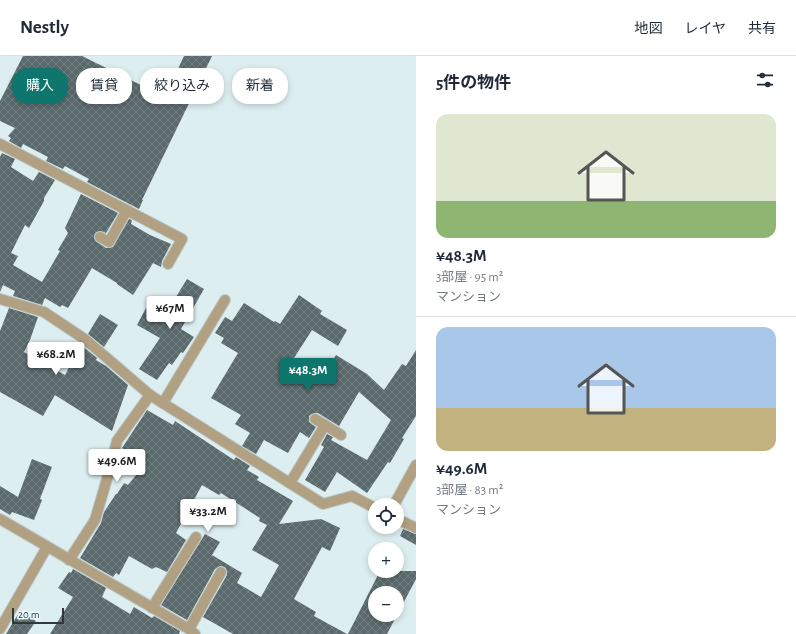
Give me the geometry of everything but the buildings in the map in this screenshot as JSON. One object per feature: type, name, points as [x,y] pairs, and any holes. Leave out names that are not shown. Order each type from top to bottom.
[{"type":"street","points":[[0,144],[182,239],[168,264]]},
{"type":"street","points":[[100,237],[109,242],[127,210]]},
{"type":"street","points":[[0,299],[44,312],[86,340],[150,395],[323,504],[352,496],[368,504]]},
{"type":"street","points":[[163,403],[225,300]]},
{"type":"street","points":[[69,560],[95,520],[117,440],[150,395]]},
{"type":"street","points":[[315,419],[341,435]]},
{"type":"street","points":[[290,483],[325,425]]},
{"type":"street","points":[[398,498],[416,465]]},
{"type":"street","points":[[0,519],[192,632],[221,572]]},
{"type":"street","points":[[404,522],[416,528]]},
{"type":"street","points":[[152,608],[196,537]]},
{"type":"street","points":[[0,629],[47,547]]}]
